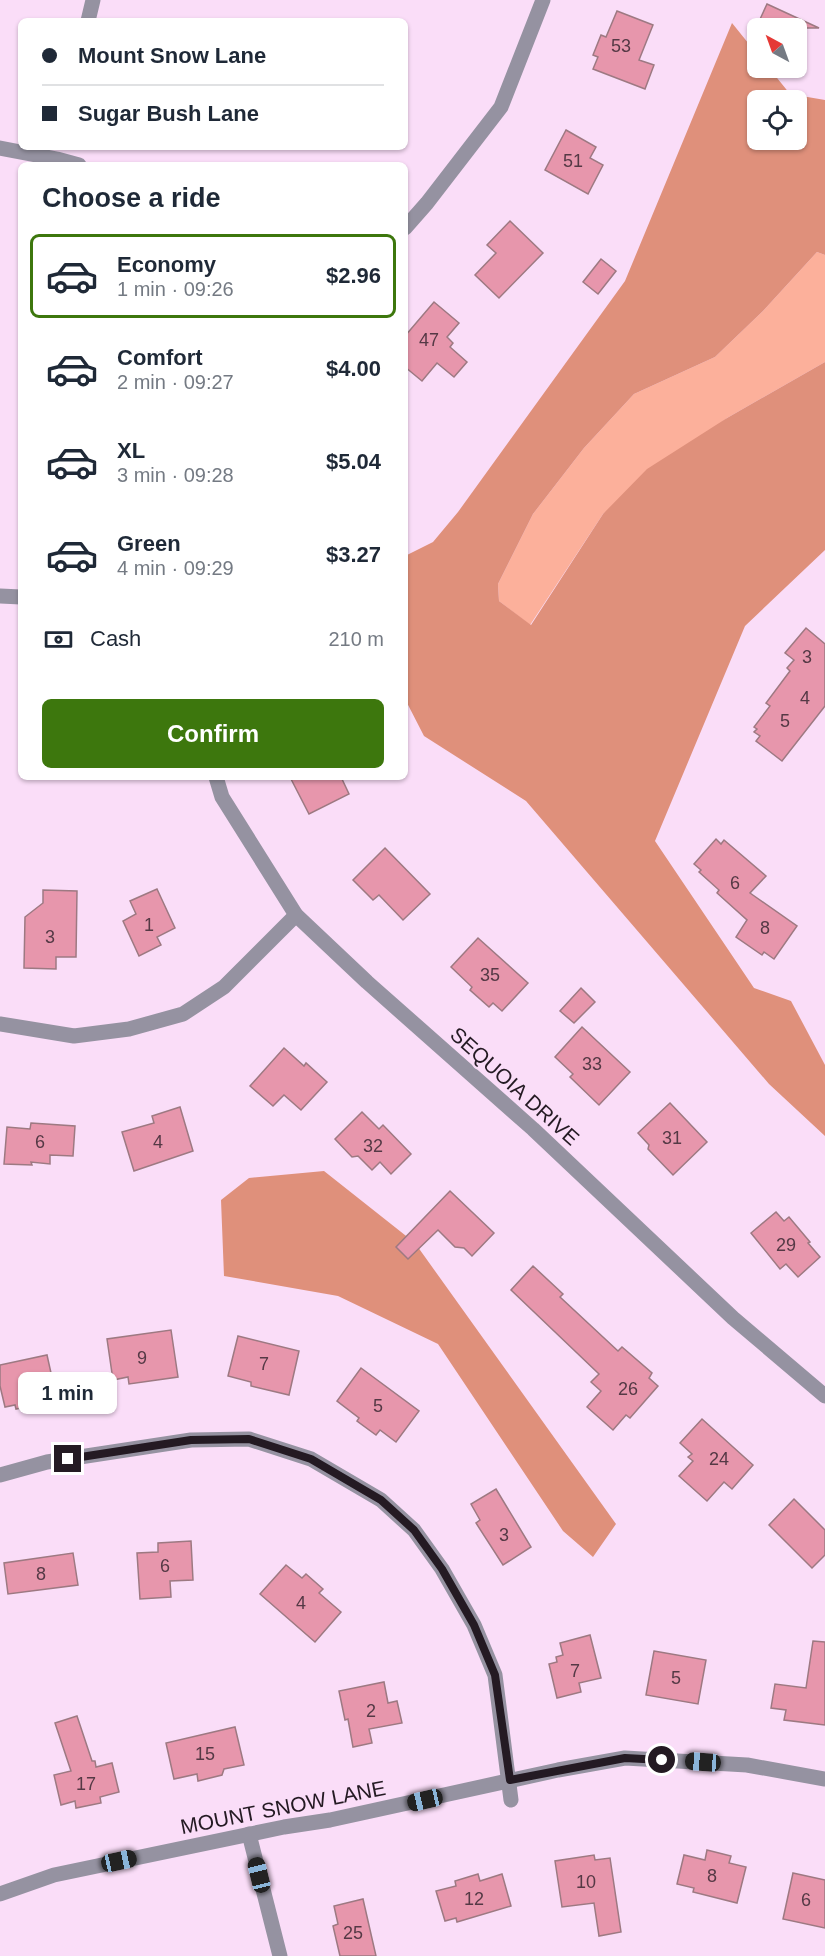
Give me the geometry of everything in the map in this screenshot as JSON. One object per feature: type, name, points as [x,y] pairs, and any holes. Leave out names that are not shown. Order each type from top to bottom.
[{"type":"street","points":[[89,18],[93,0]]},
{"type":"street","points":[[408,225],[501,107],[543,0]]},
{"type":"street","points":[[0,148],[18,150]]},
{"type":"street","points":[[24,150],[59,153],[74,162]]},
{"type":"street","points":[[0,596],[18,597]]},
{"type":"street","name":"SEQUOIA DRIVE","points":[[217,780],[222,797],[296,915],[533,1129],[733,1318],[825,1396]]},
{"type":"street","points":[[0,1024],[74,1036],[129,1029],[183,1014],[224,987],[296,915]]},
{"type":"street","points":[[0,1474],[47,1462],[191,1440],[249,1439],[311,1459],[381,1500],[414,1530],[442,1569],[474,1625],[495,1675],[511,1800]]},
{"type":"street","name":"MOUNT SNOW LANE","points":[[0,1894],[54,1875],[625,1758],[747,1765],[825,1779]]},
{"type":"street","points":[[249,1834],[280,1956]]},
{"type":"shaded area","points":[[732,23],[747,42],[747,78],[777,78],[787,90],[747,90],[747,150],[807,150],[807,97],[825,100],[825,255],[817,252],[763,311],[715,357],[634,394],[584,448],[533,514],[498,584],[499,601],[531,625],[603,514],[647,469],[727,418],[825,362],[825,550],[745,626],[655,841],[754,988],[791,1001],[825,1065],[825,1136],[769,1084],[526,801],[424,736],[408,705],[408,554],[433,542],[458,512],[625,281]]},
{"type":"shaded area","points":[[817,252],[825,255],[825,362],[727,418],[603,514],[530,625],[499,601],[498,584],[533,514],[584,448],[634,394],[715,357],[763,311]]},
{"type":"shaded area","points":[[324,1171],[415,1243],[616,1524],[593,1557],[563,1531],[438,1344],[338,1296],[224,1276],[221,1200],[249,1178]]},
{"type":"building","points":[[767,4],[797,18],[761,18]]},
{"type":"building","points":[[617,11],[653,25],[639,60],[654,65],[645,89],[593,69],[598,57],[593,55],[601,35],[606,37]]},
{"type":"building","points":[[807,22],[819,28],[807,28]]},
{"type":"building","points":[[566,130],[596,147],[590,158],[603,165],[588,194],[545,170]]},
{"type":"building","points":[[510,221],[543,253],[499,298],[475,275],[496,253],[487,245]]},
{"type":"building","points":[[601,259],[616,271],[598,294],[583,282]]},
{"type":"building","points":[[434,302],[459,323],[447,337],[453,343],[450,347],[467,362],[454,377],[437,363],[422,381],[408,369],[408,332]]},
{"type":"building","points":[[806,628],[825,644],[825,706],[782,761],[756,741],[760,736],[754,732],[757,729],[754,727],[770,706],[766,703],[790,671],[787,668],[794,660],[785,653]]},
{"type":"building","points":[[292,780],[342,780],[349,794],[309,814]]},
{"type":"building","points":[[716,839],[721,844],[724,840],[766,876],[750,893],[797,926],[774,959],[764,952],[762,955],[736,937],[747,920],[717,893],[719,890],[699,872],[701,870],[694,864]]},
{"type":"building","points":[[385,848],[430,894],[403,920],[379,895],[373,900],[353,880]]},
{"type":"building","points":[[157,889],[175,928],[157,937],[161,945],[139,956],[123,921],[136,914],[130,901]]},
{"type":"building","points":[[43,890],[77,891],[76,957],[56,957],[56,969],[24,968],[25,917],[43,903]]},
{"type":"building","points":[[478,938],[528,983],[502,1011],[493,1003],[489,1007],[470,990],[472,987],[451,967]]},
{"type":"building","points":[[581,988],[595,1002],[574,1023],[560,1011]]},
{"type":"building","points":[[582,1027],[630,1072],[599,1105],[570,1077],[573,1074],[555,1057]]},
{"type":"building","points":[[284,1048],[304,1066],[306,1063],[327,1082],[301,1110],[284,1095],[273,1106],[250,1086]]},
{"type":"building","points":[[670,1103],[707,1142],[673,1175],[648,1149],[649,1145],[638,1133]]},
{"type":"building","points":[[180,1107],[193,1151],[134,1171],[122,1132],[154,1123],[152,1116]]},
{"type":"building","points":[[362,1112],[379,1129],[383,1125],[411,1154],[391,1174],[380,1162],[372,1170],[358,1156],[352,1157],[335,1139]]},
{"type":"building","points":[[31,1123],[75,1126],[73,1156],[50,1155],[50,1164],[31,1162],[32,1165],[4,1164],[7,1127],[30,1129]]},
{"type":"building","points":[[450,1191],[494,1233],[472,1256],[464,1248],[455,1247],[438,1230],[408,1259],[396,1247]]},
{"type":"building","points":[[776,1212],[784,1221],[789,1217],[820,1257],[798,1277],[786,1264],[780,1269],[751,1233]]},
{"type":"building","points":[[533,1266],[563,1294],[560,1297],[618,1351],[622,1347],[652,1373],[649,1378],[658,1386],[630,1418],[626,1415],[613,1430],[587,1407],[601,1391],[591,1382],[599,1374],[511,1290]]},
{"type":"building","points":[[171,1330],[178,1377],[129,1384],[128,1377],[113,1380],[107,1339]]},
{"type":"building","points":[[238,1336],[299,1351],[289,1395],[251,1386],[251,1382],[228,1376]]},
{"type":"building","points":[[47,1355],[57,1400],[16,1409],[15,1405],[5,1407],[0,1386],[0,1365]]},
{"type":"building","points":[[361,1368],[419,1411],[396,1442],[380,1430],[376,1435],[357,1421],[359,1418],[337,1401]]},
{"type":"building","points":[[702,1419],[753,1465],[732,1489],[724,1482],[707,1501],[679,1476],[693,1461],[688,1457],[692,1454],[680,1443]]},
{"type":"building","points":[[496,1489],[531,1547],[503,1565],[476,1523],[480,1520],[471,1504]]},
{"type":"building","points":[[794,1499],[825,1530],[825,1555],[812,1568],[769,1525]]},
{"type":"building","points":[[191,1541],[193,1580],[170,1581],[171,1597],[140,1599],[137,1553],[158,1552],[158,1543]]},
{"type":"building","points":[[73,1553],[78,1585],[8,1594],[4,1563]]},
{"type":"building","points":[[286,1565],[302,1578],[306,1574],[323,1589],[319,1593],[341,1612],[315,1642],[260,1594]]},
{"type":"building","points":[[590,1635],[601,1678],[579,1683],[581,1692],[557,1698],[549,1664],[557,1662],[556,1657],[563,1655],[560,1643]]},
{"type":"building","points":[[813,1641],[825,1642],[825,1725],[784,1720],[786,1710],[771,1708],[775,1684],[806,1688]]},
{"type":"building","points":[[654,1651],[706,1660],[698,1704],[646,1695]]},
{"type":"building","points":[[384,1682],[388,1703],[397,1701],[402,1723],[369,1729],[372,1743],[353,1747],[348,1719],[345,1720],[339,1691]]},
{"type":"building","points":[[77,1716],[92,1761],[95,1761],[96,1767],[112,1763],[119,1792],[100,1797],[101,1803],[76,1808],[75,1801],[61,1805],[54,1775],[71,1771],[55,1723]]},
{"type":"building","points":[[235,1727],[244,1765],[224,1769],[222,1775],[198,1781],[197,1774],[174,1779],[166,1743]]},
{"type":"building","points":[[707,1850],[731,1856],[729,1863],[746,1867],[737,1903],[693,1892],[694,1888],[677,1884],[684,1855],[705,1860]]},
{"type":"building","points":[[594,1855],[595,1860],[610,1858],[621,1932],[599,1936],[594,1903],[562,1907],[555,1861]]},
{"type":"building","points":[[793,1873],[825,1880],[825,1928],[783,1919]]},
{"type":"building","points":[[478,1874],[480,1881],[502,1874],[511,1906],[457,1922],[456,1918],[445,1921],[436,1891],[456,1886],[455,1881]]},
{"type":"building","points":[[363,1899],[376,1956],[340,1956],[333,1926],[338,1924],[334,1906]]},
{"type":"route","points":[[68,1459],[191,1440],[249,1439],[311,1459],[381,1500],[414,1530],[442,1569],[474,1625],[495,1675],[510,1780],[625,1758],[662,1760]]}]
